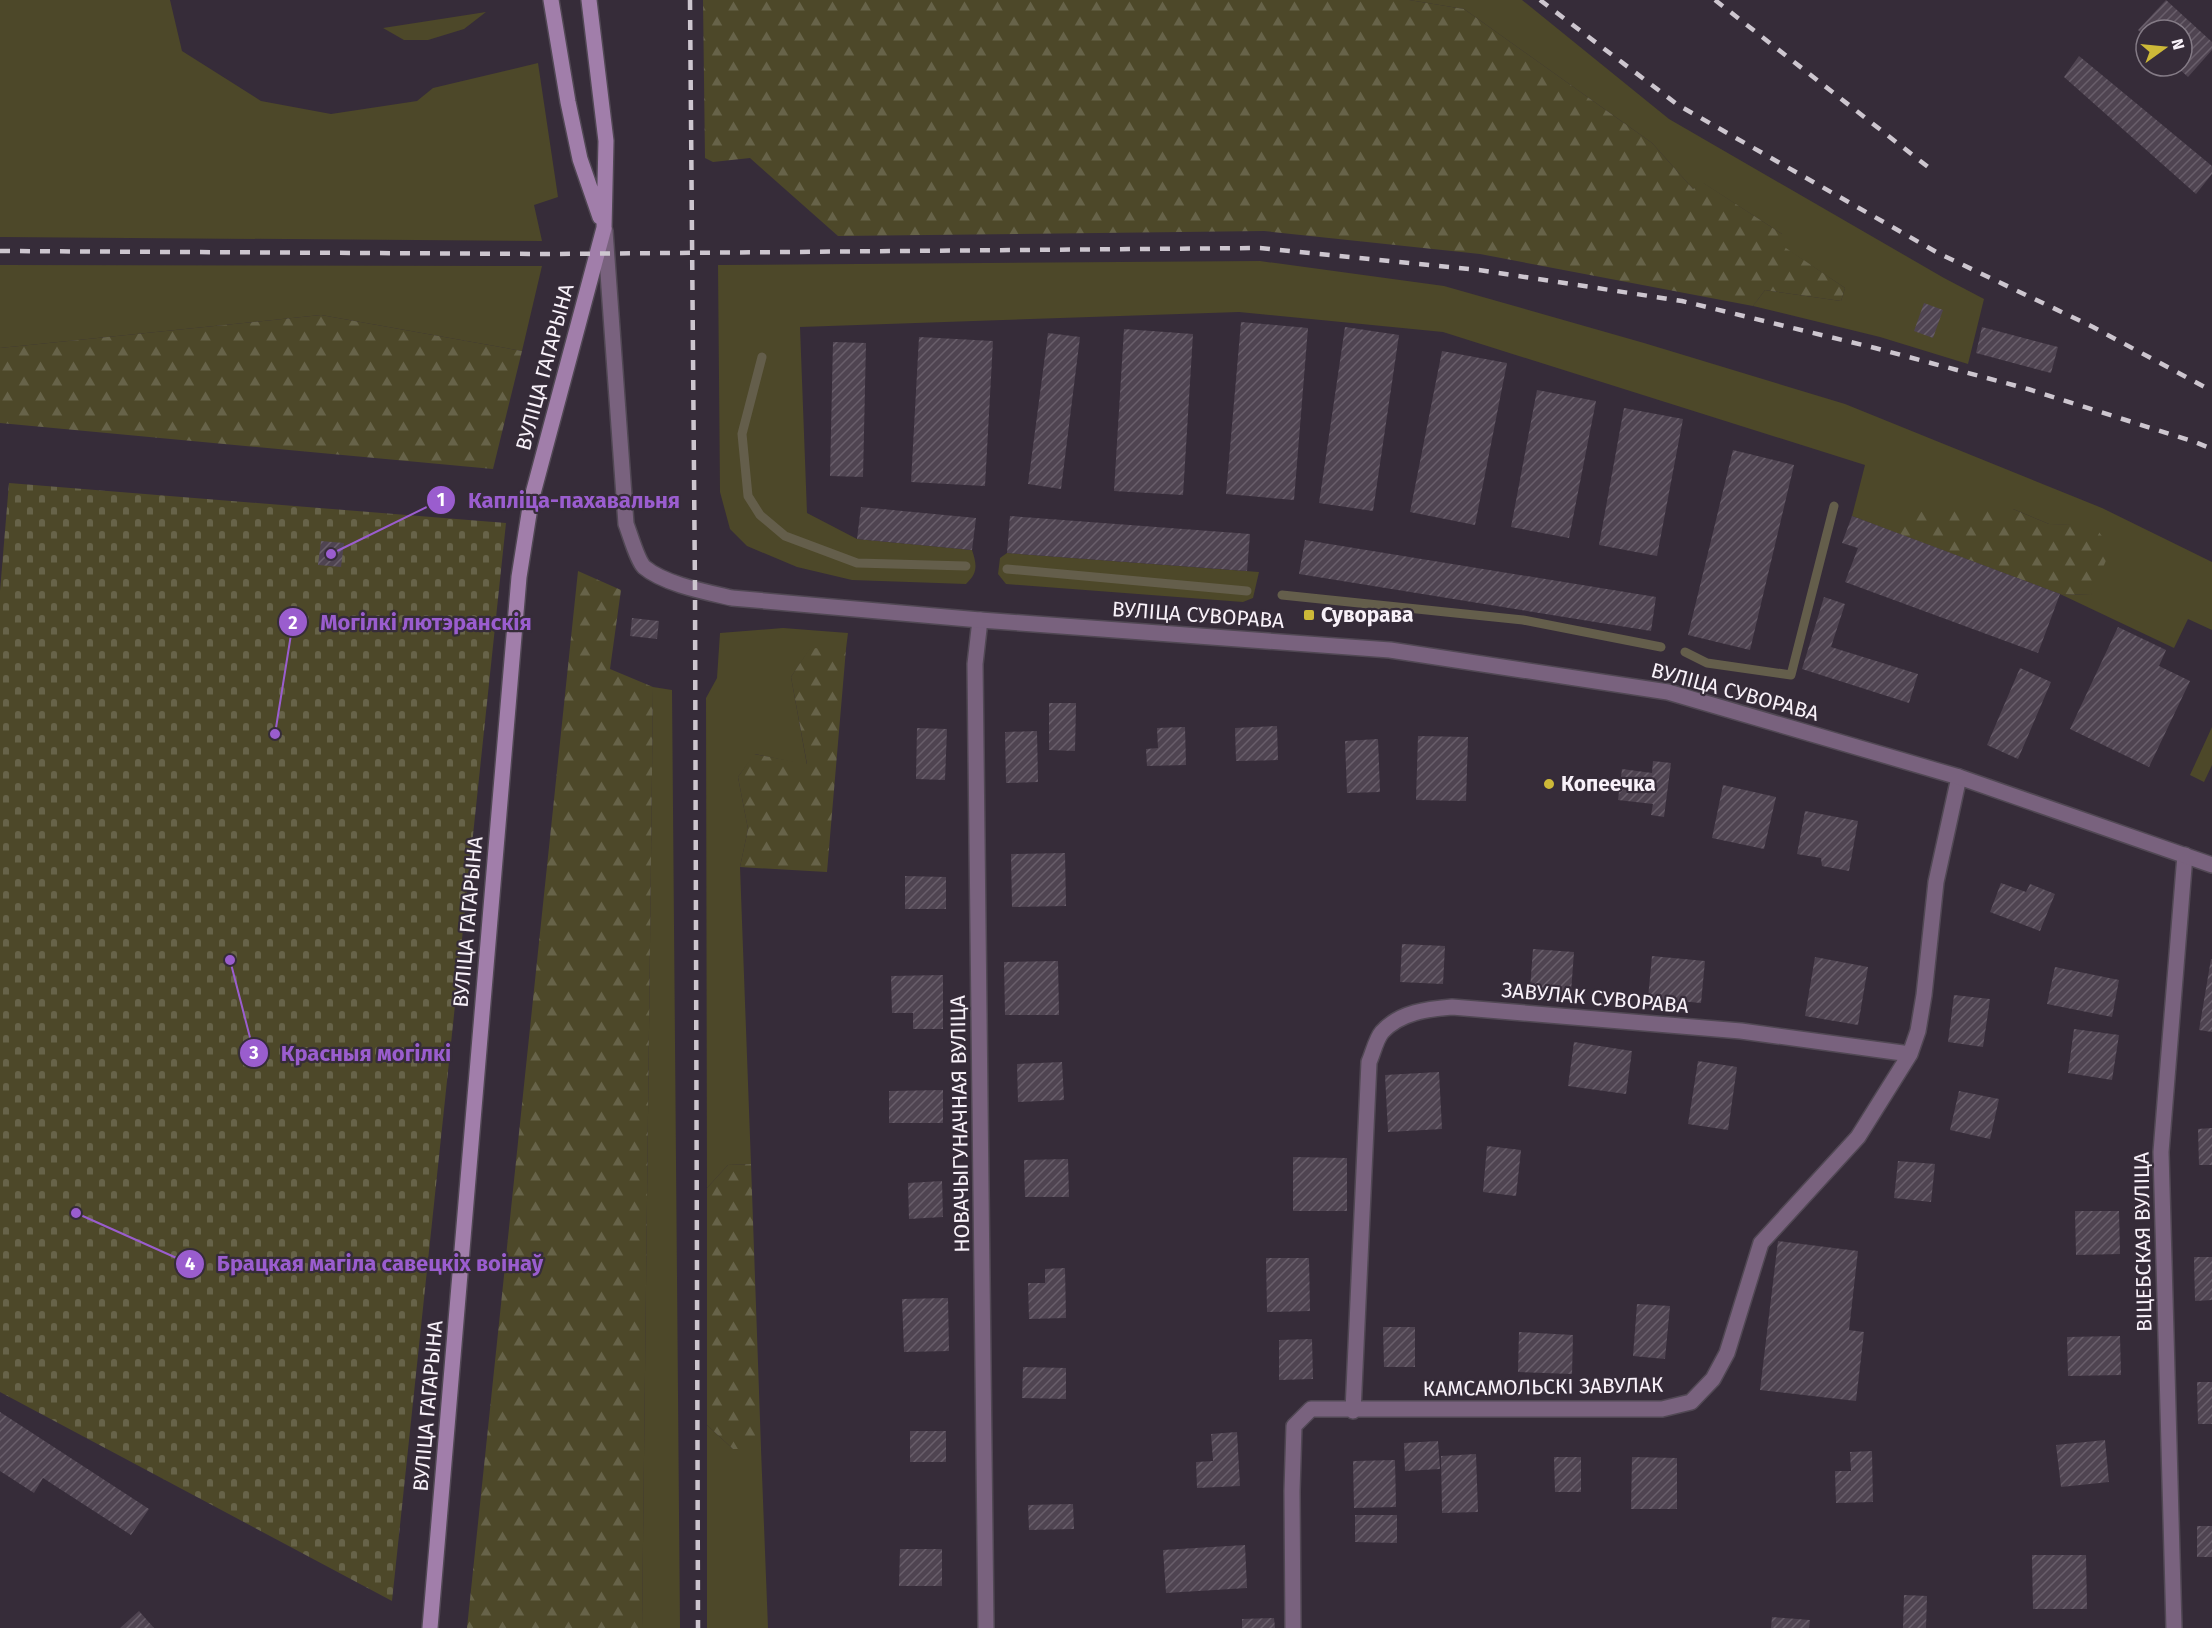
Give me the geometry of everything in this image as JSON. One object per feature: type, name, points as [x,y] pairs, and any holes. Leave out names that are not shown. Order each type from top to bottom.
[{"type":"main road","points":[[551,0],[580,159],[604,228]]},
{"type":"main road","name":"ВУЛІЦА ГАГАРЫНА","points":[[430,1628],[519,577],[531,501],[604,228],[606,141],[589,0]]},
{"type":"street","name":"ВУЛІЦА СУВОРАВА","points":[[604,228],[626,524],[643,566],[667,580],[696,590],[732,598],[980,620],[1390,650],[1668,692],[1959,777],[2212,866]]},
{"type":"street","name":"НОВАЧЫГУНАЧНАЯ ВУЛІЦА","points":[[980,620],[975,664],[986,1628]]},
{"type":"street","points":[[1910,1054],[1918,1031],[1924,995],[1936,882],[1959,777]]},
{"type":"street","name":"ВІЦЕБСКАЯ ВУЛІЦА","points":[[2174,1628],[2161,1152],[2185,855]]},
{"type":"street","name":"ЗАВУЛАК СУВОРАВА","points":[[1353,1411],[1369,1062],[1382,1032],[1401,1018],[1427,1009],[1452,1007],[1741,1031],[1910,1054]]},
{"type":"street","name":"КАМСАМОЛЬСКІ ЗАВУЛАК","points":[[1293,1628],[1294,1426],[1311,1409],[1353,1411],[1662,1409],[1690,1402],[1713,1379],[1727,1353],[1761,1243],[1858,1137],[1910,1054]]},
{"type":"green space","points":[[0,0],[170,0],[182,51],[261,101],[331,114],[417,101],[433,88],[538,63],[558,197],[534,205],[542,241],[0,237]]},
{"type":"green space","points":[[703,0],[1409,0],[1464,9],[1652,143],[1693,189],[1702,182],[1782,234],[1783,246],[1845,288],[1841,301],[1765,290],[1753,306],[1480,254],[1264,231],[838,236],[750,158],[713,162],[705,158]]},
{"type":"green space","points":[[1409,0],[1522,0],[1669,119],[1984,299],[1968,364],[1880,337],[1753,306],[1765,290],[1841,301],[1845,288],[1782,246],[1782,234],[1703,183],[1693,189],[1652,143],[1464,9]]},
{"type":"green space","points":[[486,12],[464,29],[428,40],[404,40],[383,28]]},
{"type":"green space","points":[[1260,261],[1444,286],[1845,404],[2102,508],[2212,562],[2212,630],[2188,619],[2174,648],[2060,594],[2091,595],[2094,526],[2049,524],[2013,509],[1894,532],[1852,516],[1865,465],[1443,332],[1239,312],[800,327],[807,513],[857,539],[972,550],[974,572],[966,584],[852,580],[797,567],[747,546],[730,529],[720,492],[718,265]]},
{"type":"green space","points":[[0,265],[542,266],[522,351],[321,315],[0,348]]},
{"type":"green space","points":[[321,315],[522,351],[493,469],[0,423],[0,348]]},
{"type":"green space","points":[[9,483],[506,523],[392,1601],[0,1392],[0,591]]},
{"type":"green space","points":[[1952,506],[2013,509],[2049,524],[2094,525],[2111,549],[2091,595],[2060,594],[1894,532],[1900,516]]},
{"type":"green space","points":[[1007,553],[1259,572],[1253,598],[1243,602],[1006,584],[998,574],[1000,558]]},
{"type":"green space","points":[[578,571],[621,590],[610,669],[653,687],[642,1628],[467,1628]]},
{"type":"green space","points":[[783,628],[848,633],[846,649],[810,649],[791,677],[807,765],[755,754],[738,777],[748,829],[740,867],[751,1164],[728,1165],[707,1188],[706,698],[717,678],[720,633]]},
{"type":"green space","points":[[810,648],[846,649],[827,872],[740,867],[748,829],[738,777],[754,754],[807,764],[791,677]]},
{"type":"green space","points":[[653,687],[672,690],[680,1628],[642,1628]]},
{"type":"green space","points":[[2212,727],[2212,765],[2204,782],[2190,775]]},
{"type":"green space","points":[[751,1164],[761,1449],[733,1449],[707,1425],[707,1188],[728,1165]]},
{"type":"green space","points":[[707,1425],[733,1449],[761,1449],[768,1628],[707,1628]]},
{"type":"building","points":[[2166,0],[2186,18],[2149,18]]},
{"type":"building","points":[[2194,26],[2212,42],[2212,50],[2194,70]]},
{"type":"building","points":[[2079,56],[2212,166],[2212,174],[2196,194],[2064,77]]},
{"type":"building","points":[[1924,303],[1943,310],[1933,338],[1914,331]]},
{"type":"building","points":[[1241,322],[1308,328],[1294,500],[1226,494]]},
{"type":"building","points":[[1345,327],[1399,335],[1373,511],[1319,503]]},
{"type":"building","points":[[1982,327],[2058,347],[2051,373],[1976,353]]},
{"type":"building","points":[[1124,329],[1193,334],[1183,495],[1114,491]]},
{"type":"building","points":[[1048,333],[1080,337],[1061,489],[1028,484]]},
{"type":"building","points":[[919,337],[993,341],[985,486],[911,482]]},
{"type":"building","points":[[833,342],[866,343],[863,477],[830,476]]},
{"type":"building","points":[[1442,351],[1507,363],[1475,525],[1410,512]]},
{"type":"building","points":[[1537,390],[1596,401],[1569,538],[1511,527]]},
{"type":"building","points":[[1624,408],[1683,419],[1657,556],[1599,545]]},
{"type":"building","points":[[1733,450],[1794,465],[1750,650],[1688,635]]},
{"type":"building","points":[[861,507],[976,518],[972,550],[857,539]]},
{"type":"building","points":[[1010,516],[1250,534],[1247,571],[1007,553]]},
{"type":"building","points":[[1852,516],[2060,594],[2038,653],[1845,582],[1858,548],[1842,543]]},
{"type":"building","points":[[1305,540],[1656,597],[1651,631],[1299,574]]},
{"type":"building","points":[[321,541],[344,543],[341,567],[318,565]]},
{"type":"building","points":[[1824,597],[1845,604],[1831,647],[1918,674],[1909,703],[1802,669]]},
{"type":"building","points":[[632,618],[659,621],[657,639],[630,636]]},
{"type":"building","points":[[2118,627],[2166,650],[2159,666],[2190,681],[2149,767],[2070,729]]},
{"type":"building","points":[[2020,668],[2051,682],[2018,759],[1987,745]]},
{"type":"building","points":[[1049,703],[1076,703],[1075,751],[1049,750]]},
{"type":"building","points":[[1277,726],[1278,760],[1236,761],[1235,728]]},
{"type":"building","points":[[1185,727],[1186,765],[1147,766],[1146,749],[1158,748],[1157,728]]},
{"type":"building","points":[[917,728],[947,729],[945,780],[916,779]]},
{"type":"building","points":[[1037,731],[1038,782],[1006,783],[1005,732]]},
{"type":"building","points":[[1418,736],[1468,737],[1466,801],[1416,800]]},
{"type":"building","points":[[1378,739],[1380,792],[1347,793],[1345,741]]},
{"type":"building","points":[[1653,761],[1671,763],[1664,817],[1651,815],[1653,804],[1618,800],[1622,769],[1652,773]]},
{"type":"building","points":[[1723,785],[1776,797],[1764,849],[1712,838]]},
{"type":"building","points":[[1805,811],[1858,821],[1849,871],[1822,866],[1821,858],[1797,854]]},
{"type":"building","points":[[1065,853],[1066,906],[1012,907],[1011,854]]},
{"type":"building","points":[[905,876],[946,877],[946,909],[905,909]]},
{"type":"building","points":[[2001,883],[2026,892],[2030,884],[2055,894],[2040,931],[1990,912]]},
{"type":"building","points":[[1402,944],[1445,946],[1443,984],[1400,982]]},
{"type":"building","points":[[1533,949],[1574,952],[1571,992],[1530,989]]},
{"type":"building","points":[[1652,956],[1705,961],[1701,1003],[1648,998]]},
{"type":"building","points":[[1815,957],[1868,967],[1858,1025],[1805,1016]]},
{"type":"building","points":[[2212,959],[2212,1032],[2199,1030]]},
{"type":"building","points":[[1058,961],[1059,1015],[1005,1015],[1004,962]]},
{"type":"building","points":[[2055,967],[2119,980],[2112,1017],[2047,1004]]},
{"type":"building","points":[[943,975],[943,1029],[913,1029],[913,1013],[892,1013],[891,976]]},
{"type":"building","points":[[1954,995],[1990,999],[1983,1047],[1948,1042]]},
{"type":"building","points":[[2074,1029],[2119,1035],[2112,1080],[2068,1073]]},
{"type":"building","points":[[1574,1042],[1632,1051],[1626,1094],[1568,1086]]},
{"type":"building","points":[[1698,1061],[1737,1067],[1728,1130],[1688,1124]]},
{"type":"building","points":[[1062,1062],[1064,1100],[1018,1102],[1017,1064]]},
{"type":"building","points":[[1439,1072],[1442,1129],[1388,1132],[1385,1075]]},
{"type":"building","points":[[943,1090],[943,1123],[889,1123],[889,1091]]},
{"type":"building","points":[[1959,1091],[1999,1099],[1990,1139],[1950,1130]]},
{"type":"building","points":[[2212,1128],[2212,1165],[2199,1165],[2198,1129]]},
{"type":"building","points":[[1487,1146],[1521,1150],[1516,1196],[1483,1192]]},
{"type":"building","points":[[1293,1157],[1347,1158],[1347,1211],[1293,1211]]},
{"type":"building","points":[[1068,1159],[1069,1197],[1025,1197],[1024,1160]]},
{"type":"building","points":[[1898,1161],[1935,1164],[1931,1202],[1894,1198]]},
{"type":"building","points":[[942,1181],[943,1217],[909,1219],[908,1183]]},
{"type":"building","points":[[2075,1211],[2119,1211],[2120,1254],[2076,1255]]},
{"type":"building","points":[[1778,1241],[1858,1251],[1849,1330],[1864,1332],[1856,1401],[1760,1390]]},
{"type":"building","points":[[2194,1257],[2212,1257],[2212,1300],[2195,1301]]},
{"type":"building","points":[[1266,1258],[1309,1258],[1310,1311],[1267,1312]]},
{"type":"building","points":[[1065,1268],[1066,1318],[1029,1319],[1028,1283],[1045,1283],[1045,1269]]},
{"type":"building","points":[[948,1298],[949,1351],[904,1352],[902,1299]]},
{"type":"building","points":[[1637,1304],[1670,1306],[1665,1359],[1633,1356]]},
{"type":"building","points":[[1383,1327],[1415,1327],[1415,1367],[1384,1367]]},
{"type":"building","points":[[1519,1332],[1573,1335],[1572,1374],[1518,1372]]},
{"type":"building","points":[[2120,1336],[2121,1375],[2068,1376],[2067,1337]]},
{"type":"building","points":[[1312,1339],[1313,1379],[1279,1380],[1279,1340]]},
{"type":"building","points":[[1023,1367],[1066,1368],[1066,1399],[1022,1398]]},
{"type":"building","points":[[2197,1382],[2212,1382],[2212,1424],[2198,1424]]},
{"type":"building","points":[[0,1412],[149,1509],[131,1535],[43,1478],[34,1493],[0,1471]]},
{"type":"building","points":[[910,1431],[946,1431],[946,1462],[910,1462]]},
{"type":"building","points":[[1237,1432],[1240,1486],[1197,1488],[1196,1462],[1213,1461],[1211,1434]]},
{"type":"building","points":[[2105,1440],[2109,1482],[2061,1487],[2056,1445]]},
{"type":"building","points":[[1438,1441],[1440,1469],[1405,1471],[1404,1443]]},
{"type":"building","points":[[1872,1451],[1873,1502],[1836,1503],[1835,1471],[1851,1471],[1850,1452]]},
{"type":"building","points":[[1476,1454],[1478,1512],[1442,1513],[1441,1456]]},
{"type":"building","points":[[1554,1457],[1581,1457],[1581,1492],[1555,1492]]},
{"type":"building","points":[[1632,1457],[1677,1458],[1677,1509],[1631,1509]]},
{"type":"building","points":[[1395,1460],[1396,1507],[1354,1508],[1353,1461]]},
{"type":"building","points":[[1073,1504],[1074,1529],[1029,1530],[1028,1505]]},
{"type":"building","points":[[1355,1515],[1397,1515],[1397,1543],[1355,1542]]},
{"type":"building","points":[[2197,1526],[2212,1526],[2212,1557],[2197,1557]]},
{"type":"building","points":[[1245,1545],[1247,1588],[1166,1593],[1163,1550]]},
{"type":"building","points":[[900,1549],[942,1549],[942,1586],[899,1586]]},
{"type":"building","points":[[2032,1555],[2086,1555],[2087,1609],[2033,1609]]},
{"type":"building","points":[[1904,1595],[1927,1596],[1926,1628],[1903,1628]]},
{"type":"building","points":[[139,1611],[154,1628],[120,1628]]},
{"type":"building","points":[[1772,1617],[1810,1620],[1809,1628],[1771,1628]]},
{"type":"building","points":[[1274,1618],[1275,1628],[1242,1628],[1242,1619]]},
{"type":"waterway","points":[[762,357],[742,434],[748,496],[760,515],[785,536],[857,563],[966,566]]},
{"type":"waterway","points":[[1685,652],[1707,663],[1791,675],[1834,506]]},
{"type":"waterway","points":[[1007,569],[1247,591]]},
{"type":"waterway","points":[[1282,595],[1523,620],[1661,647]]},
{"type":"railway","points":[[690,0],[695,590],[698,1628]]},
{"type":"railway","points":[[1540,0],[1678,105],[1938,253],[2093,327],[2212,391]]},
{"type":"railway","points":[[1715,0],[1928,167]]},
{"type":"railway","points":[[0,251],[548,254],[1260,248],[1479,270],[1682,301],[1875,348],[2028,389],[2212,449]]},
{"type":"place","name":"Капліца-пахавальня","points":[[331,554]]},
{"type":"place","name":"Суворава","points":[[1309,615]]},
{"type":"place","name":"Могілкі лютэранскія","points":[[275,734]]},
{"type":"place","name":"Копеечка","points":[[1549,784]]},
{"type":"place","name":"Красныя могілкі","points":[[230,960]]},
{"type":"place","name":"Брацкая магіла савецкіх воінаў","points":[[76,1213]]}]
